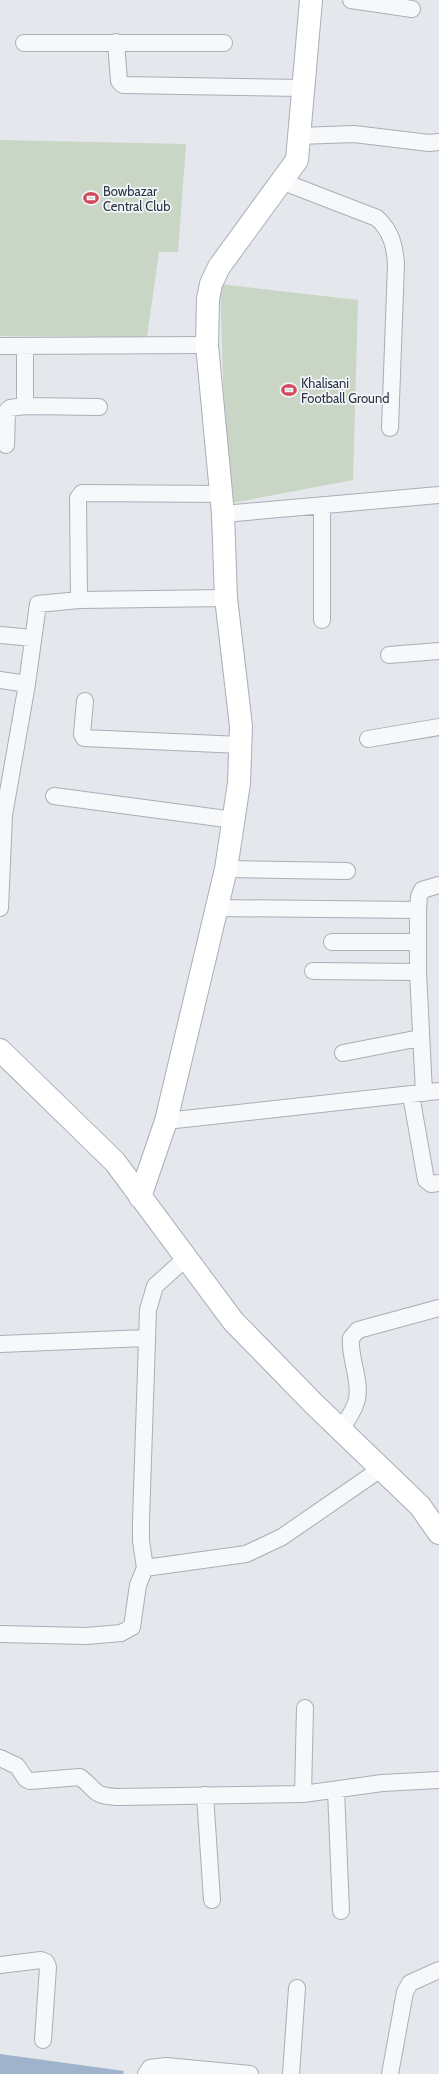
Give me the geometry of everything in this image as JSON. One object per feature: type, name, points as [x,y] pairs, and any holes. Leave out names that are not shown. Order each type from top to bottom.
[{"type":"street","points":[[140,1197],[166,1121],[226,869],[239,783],[241,726],[226,598],[222,504],[207,345],[206,318],[211,284],[219,267],[297,160],[302,88],[311,0]]},
{"type":"street","points":[[351,0],[412,9]]},
{"type":"street","points":[[116,42],[119,81],[123,84],[302,88]]},
{"type":"street","points":[[24,43],[224,43]]},
{"type":"street","points":[[299,136],[354,134],[429,143],[439,142]]},
{"type":"street","points":[[281,181],[377,218],[390,234],[395,252],[396,264],[390,428]]},
{"type":"street","points":[[0,346],[207,345]]},
{"type":"street","points":[[25,346],[25,406]]},
{"type":"street","points":[[6,445],[7,411],[10,408],[25,406],[99,407]]},
{"type":"street","points":[[79,600],[78,498],[82,493],[222,504],[322,506],[439,495]]},
{"type":"street","points":[[322,506],[322,620]]},
{"type":"street","points":[[0,908],[4,815],[27,684],[39,603],[79,600],[226,598]]},
{"type":"street","points":[[0,635],[33,638]]},
{"type":"street","points":[[389,655],[439,651]]},
{"type":"street","points":[[0,680],[27,684]]},
{"type":"street","points":[[85,701],[82,734],[84,738],[241,745]]},
{"type":"street","points":[[368,739],[439,727]]},
{"type":"street","points":[[54,796],[234,820]]},
{"type":"street","points":[[226,869],[347,871]]},
{"type":"street","points":[[439,884],[424,888],[420,892],[418,910],[418,972],[420,1038],[425,1093],[426,1180],[431,1184],[439,1183]]},
{"type":"street","points":[[216,908],[418,910]]},
{"type":"street","points":[[332,942],[418,942]]},
{"type":"street","points":[[313,971],[418,972]]},
{"type":"street","points":[[343,1052],[420,1038]]},
{"type":"street","points":[[0,1050],[115,1162],[233,1321],[341,1430],[420,1506],[438,1530]]},
{"type":"street","points":[[166,1121],[425,1093]]},
{"type":"street","points":[[0,1634],[87,1636],[121,1633],[132,1628],[138,1585],[145,1568],[141,1541],[141,1520],[148,1310],[155,1286],[186,1258]]},
{"type":"street","points":[[341,1430],[357,1401],[358,1391],[350,1350],[351,1338],[358,1330],[439,1308]]},
{"type":"street","points":[[0,1344],[146,1338]]},
{"type":"street","points":[[145,1568],[246,1554],[282,1537],[382,1468]]},
{"type":"street","points":[[303,1794],[305,1708]]},
{"type":"street","points":[[0,1758],[17,1766],[26,1780],[30,1781],[80,1777],[96,1793],[103,1796],[303,1794],[382,1783],[439,1780]]},
{"type":"street","points":[[336,1790],[341,1911]]},
{"type":"street","points":[[205,1795],[212,1900]]},
{"type":"street","points":[[0,1965],[41,1960],[46,1962],[48,1967],[43,2040]]},
{"type":"street","points":[[390,2074],[405,1992],[410,1983],[439,1970]]},
{"type":"street","points":[[291,2074],[297,1988]]},
{"type":"street","points":[[146,2074],[150,2068],[166,2066],[250,2074]]},
{"type":"green space","name":"Bowbazar Central Club","points":[[0,140],[186,144],[178,252],[159,252],[147,337],[0,336]]},
{"type":"green space","name":"Khalisani Football Ground","points":[[220,284],[358,300],[353,480],[227,504]]},
{"type":"water","points":[[0,2054],[124,2071],[123,2074],[0,2074]]},
{"type":"place","name":"Bowbazar Central Club","points":[[91,198]]},
{"type":"place","name":"Khalisani Football Ground","points":[[289,390]]}]
